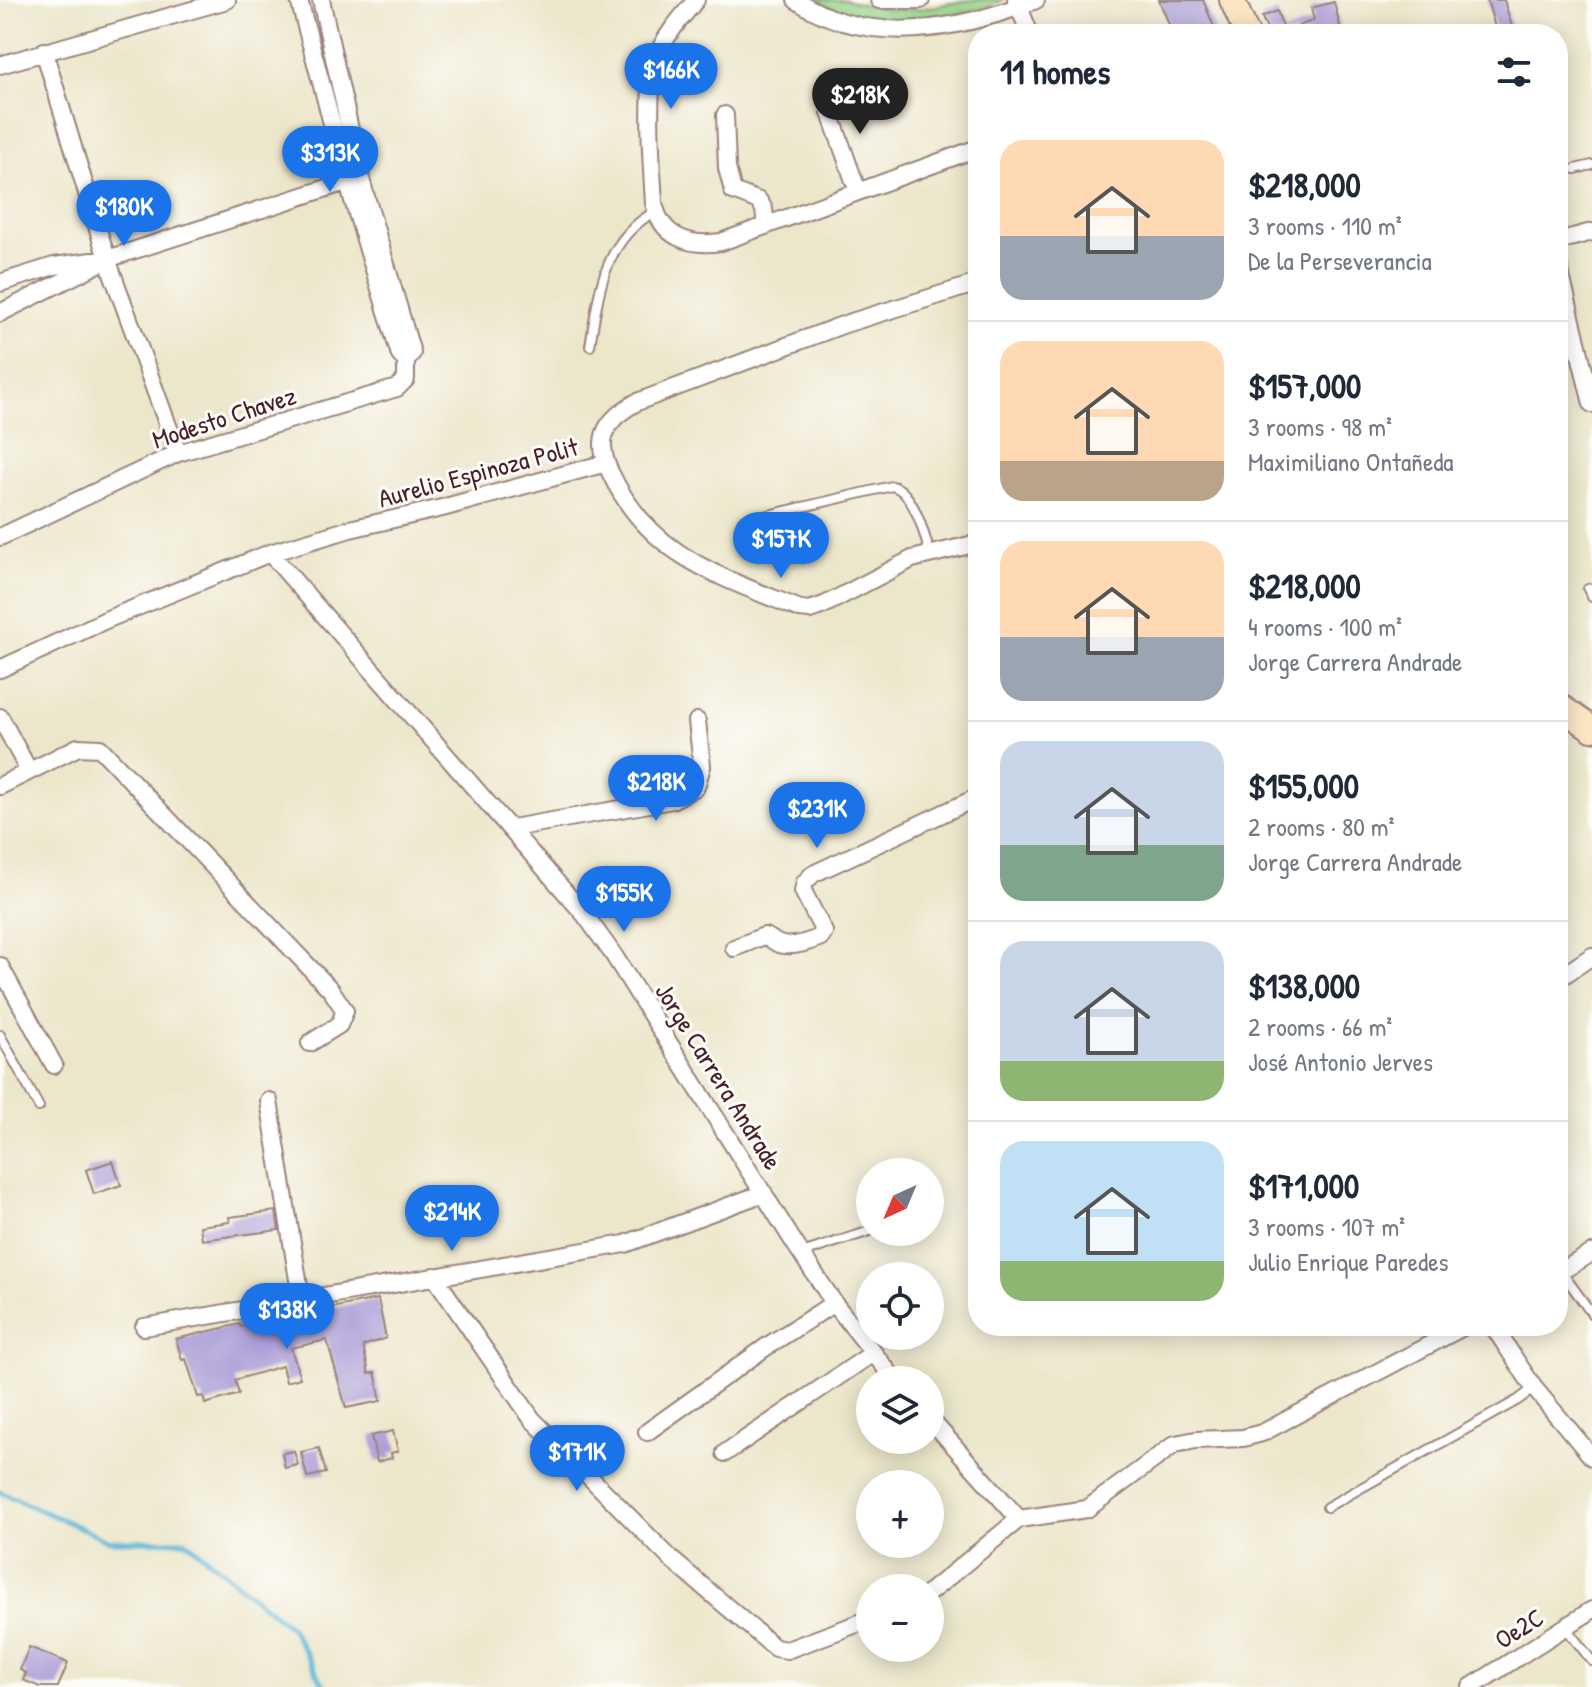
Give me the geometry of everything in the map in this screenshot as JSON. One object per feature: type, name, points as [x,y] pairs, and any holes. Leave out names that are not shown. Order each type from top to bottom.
[{"type":"main road","points":[[1242,2],[1245,24]]},
{"type":"main road","points":[[1568,712],[1592,729]]},
{"type":"street","points":[[0,65],[227,0]]},
{"type":"street","points":[[299,0],[354,179]]},
{"type":"street","points":[[321,0],[354,179]]},
{"type":"street","points":[[696,0],[671,30],[653,70],[651,99],[656,211],[670,233],[696,244],[721,242],[968,152]]},
{"type":"street","points":[[796,0],[839,20],[878,28],[924,29],[963,24],[1018,3],[1036,0]]},
{"type":"street","points":[[879,0],[921,0]]},
{"type":"street","points":[[1018,3],[1026,24]]},
{"type":"street","points":[[44,51],[107,259],[178,453]]},
{"type":"street","points":[[830,113],[858,192]]},
{"type":"street","points":[[725,115],[733,191],[759,201],[764,209],[766,226]]},
{"type":"street","points":[[0,313],[107,259],[354,179]]},
{"type":"street","name":"Modesto Chavez","points":[[0,537],[178,453],[397,388],[406,379],[406,361],[400,355],[354,179]]},
{"type":"street","points":[[1568,238],[1592,232]]},
{"type":"street","points":[[0,283],[54,266],[107,259]]},
{"type":"street","name":"Aurelio Espinoza Polit","points":[[0,669],[108,619],[270,553],[350,529],[442,508],[606,463],[602,442],[608,426],[637,402],[865,317],[968,286]]},
{"type":"street","points":[[1568,304],[1592,404]]},
{"type":"street","points":[[606,463],[629,508],[659,540],[728,579],[800,609],[810,610],[824,605],[912,559],[968,546]]},
{"type":"street","name":"Jorge Carrera Andrade","points":[[270,553],[585,915],[613,954],[801,1254],[834,1303],[884,1366]]},
{"type":"street","points":[[0,717],[29,771]]},
{"type":"street","points":[[512,828],[672,800],[696,787],[702,766],[697,721]]},
{"type":"street","points":[[1,782],[78,747],[100,748],[331,990],[345,1011],[339,1025],[310,1043]]},
{"type":"street","points":[[734,948],[764,936],[770,936],[777,944],[788,945],[821,937],[824,932],[822,925],[803,891],[805,882],[813,874],[968,802]]},
{"type":"street","points":[[1568,972],[1592,956]]},
{"type":"street","points":[[0,966],[54,1065]]},
{"type":"street","points":[[269,1101],[301,1298]]},
{"type":"street","points":[[144,1327],[625,1244],[764,1193]]},
{"type":"street","points":[[1568,1267],[1592,1253]]},
{"type":"street","points":[[434,1276],[532,1419],[671,1559],[775,1648],[787,1650],[856,1624]]},
{"type":"street","points":[[647,1432],[834,1303]]},
{"type":"street","points":[[944,1581],[1019,1519],[1087,1509],[1175,1444],[1243,1438],[1262,1433],[1446,1336]]},
{"type":"street","points":[[1500,1336],[1534,1388],[1592,1457]]},
{"type":"street","points":[[725,1453],[873,1353]]},
{"type":"street","points":[[944,1435],[1019,1519]]},
{"type":"street","name":"Oe2C","points":[[1471,1687],[1592,1610]]},
{"type":"lane","points":[[1575,169],[1592,165]]},
{"type":"lane","points":[[590,346],[600,283],[608,263],[621,242],[645,217],[656,211]]},
{"type":"lane","points":[[743,521],[892,486],[901,487],[925,534],[930,555]]},
{"type":"lane","points":[[1592,588],[1588,589],[1592,597]]},
{"type":"lane","points":[[0,1035],[39,1107]]},
{"type":"lane","points":[[801,1254],[856,1236]]},
{"type":"lane","points":[[1568,1282],[1592,1314]]},
{"type":"lane","points":[[1327,1507],[1518,1400],[1534,1388]]},
{"type":"lane","points":[[1565,1627],[1592,1661]]},
{"type":"green space","points":[[811,0],[845,0],[890,10],[920,9],[969,0],[1003,0],[948,17],[908,21],[849,14]]},
{"type":"building","points":[[1159,0],[1203,0],[1213,24],[1169,24]]},
{"type":"building","points":[[1487,0],[1504,0],[1511,24],[1494,24]]},
{"type":"building","points":[[1334,2],[1340,24],[1304,24],[1314,20],[1311,8]]},
{"type":"building","points":[[1277,11],[1282,24],[1265,24],[1262,17]]},
{"type":"building","points":[[113,1161],[121,1185],[94,1194],[86,1170]]},
{"type":"building","points":[[276,1211],[279,1230],[202,1240],[200,1226],[230,1222],[229,1217]]},
{"type":"building","points":[[378,1299],[386,1338],[363,1346],[369,1374],[375,1372],[381,1401],[346,1408],[327,1340],[291,1348],[300,1378],[286,1382],[282,1366],[235,1380],[239,1394],[205,1404],[203,1396],[198,1397],[176,1339],[279,1317],[281,1322],[321,1313],[320,1310]]},
{"type":"building","points":[[393,1431],[398,1451],[391,1453],[392,1458],[377,1462],[371,1436]]},
{"type":"building","points":[[319,1448],[326,1473],[307,1477],[301,1452]]},
{"type":"building","points":[[294,1451],[298,1465],[285,1468],[282,1453]]},
{"type":"building","points":[[29,1647],[68,1663],[58,1687],[40,1687],[23,1680],[26,1673],[20,1670]]},
{"type":"waterway","points":[[0,1492],[110,1541],[186,1541],[291,1628],[325,1687]]}]
